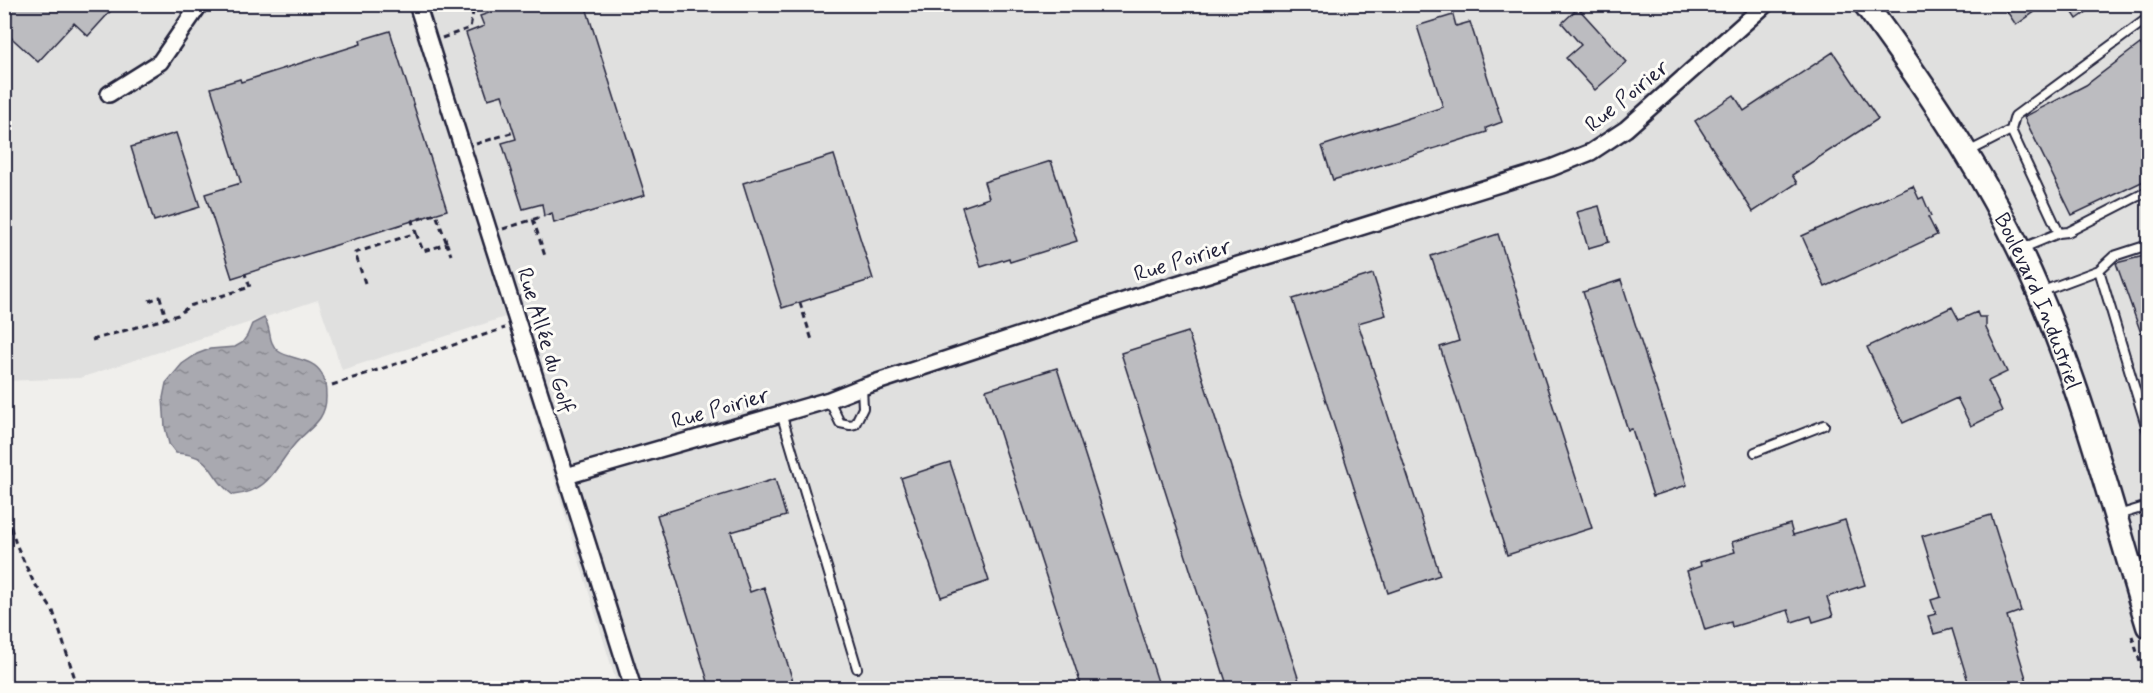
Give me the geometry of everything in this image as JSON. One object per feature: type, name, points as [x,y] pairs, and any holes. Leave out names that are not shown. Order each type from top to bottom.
[{"type":"street","points":[[109,94],[160,62],[200,4]]},
{"type":"street","name":"Rue Allée du Golf","points":[[417,4],[633,688]]},
{"type":"street","name":"Rue Poirier","points":[[566,476],[829,400],[862,387],[1154,291],[1551,168],[1591,152],[1626,129],[1766,4]]},
{"type":"street","name":"Boulevard Industriel","points":[[1865,4],[1925,88],[1967,153],[1993,198],[2039,293],[2074,387],[2115,516],[2140,566],[2140,630]]},
{"type":"lane","points":[[2059,233],[2011,130],[2015,116],[2148,18]]},
{"type":"lane","points":[[1967,153],[2011,130]]},
{"type":"lane","points":[[2021,253],[2030,245],[2059,233],[2068,232],[2148,191]]},
{"type":"lane","points":[[2039,293],[2099,270],[2114,256],[2148,245]]},
{"type":"lane","points":[[2099,270],[2148,432]]},
{"type":"lane","points":[[829,400],[840,423],[855,424],[863,408],[862,387]]},
{"type":"lane","points":[[782,413],[857,668]]},
{"type":"lane","points":[[1755,452],[1824,425]]},
{"type":"lane","points":[[2115,516],[2148,506]]},
{"type":"path","points":[[429,43],[470,28],[474,7],[482,4]]},
{"type":"path","points":[[462,148],[514,132]]},
{"type":"path","points":[[447,244],[423,251],[412,221],[436,213],[451,255]]},
{"type":"path","points":[[489,234],[544,216]]},
{"type":"path","points":[[533,219],[545,256]]},
{"type":"path","points":[[365,283],[355,253],[416,233]]},
{"type":"path","points":[[92,340],[178,315],[189,306],[250,287],[245,274]]},
{"type":"path","points":[[148,301],[160,297],[166,318]]},
{"type":"path","points":[[800,303],[812,340]]},
{"type":"path","points":[[332,386],[518,324]]},
{"type":"path","points":[[4,507],[20,553],[33,581],[53,612],[78,688]]},
{"type":"path","points":[[2140,630],[2148,688]]},
{"type":"shaded area","points":[[4,5],[2148,5],[2148,688],[618,688],[505,317],[342,370],[318,300],[80,378],[5,381]]},
{"type":"water","points":[[264,318],[272,343],[278,351],[318,368],[326,389],[325,406],[320,419],[294,445],[270,478],[255,489],[233,495],[205,462],[189,455],[176,453],[169,444],[163,398],[166,383],[182,364],[210,349],[235,347],[242,343],[252,324]]},
{"type":"building","points":[[4,4],[117,4],[88,36],[74,23],[38,62],[4,31]]},
{"type":"building","points":[[487,4],[585,4],[645,195],[554,223],[552,213],[544,216],[542,204],[523,209],[502,143],[516,139],[502,95],[488,99],[466,33],[484,26],[480,16],[489,13]]},
{"type":"building","points":[[2002,4],[2046,4],[2016,25]]},
{"type":"building","points":[[2067,4],[2098,4],[2077,19]]},
{"type":"building","points":[[1578,8],[1627,62],[1595,90],[1566,58],[1581,45],[1562,23]]},
{"type":"building","points":[[1453,15],[1456,26],[1470,22],[1502,122],[1486,128],[1487,132],[1333,180],[1322,146],[1443,107],[1417,26]]},
{"type":"building","points":[[390,31],[447,210],[232,278],[205,194],[241,183],[211,88],[240,79],[241,82],[361,44],[360,40]]},
{"type":"building","points":[[2140,44],[2148,54],[2148,179],[2072,215],[2024,117],[2086,85]]},
{"type":"building","points":[[1833,52],[1878,119],[1792,175],[1797,183],[1753,212],[1695,121],[1734,95],[1744,111]]},
{"type":"building","points":[[176,133],[200,207],[154,221],[131,147]]},
{"type":"building","points":[[834,155],[873,279],[782,308],[743,183]]},
{"type":"building","points":[[1051,161],[1077,241],[1010,262],[1009,258],[981,267],[962,207],[989,198],[984,182]]},
{"type":"building","points":[[1913,186],[1919,199],[1923,197],[1931,216],[1928,217],[1937,235],[1825,287],[1802,236]]},
{"type":"building","points":[[1599,206],[1609,242],[1588,248],[1577,212]]},
{"type":"building","points":[[1498,234],[1592,528],[1507,555],[1440,347],[1459,341],[1431,256]]},
{"type":"building","points":[[2148,255],[2148,349],[2147,350],[2116,263]]},
{"type":"building","points":[[1373,274],[1386,315],[1358,323],[1440,575],[1388,593],[1293,299]]},
{"type":"building","points":[[1621,280],[1687,485],[1653,496],[1632,429],[1628,430],[1583,292]]},
{"type":"building","points":[[1952,307],[1959,320],[1977,312],[1979,317],[1986,317],[1986,328],[2007,372],[1988,381],[2002,411],[1971,426],[1957,398],[1903,423],[1867,347]]},
{"type":"building","points":[[1188,332],[1300,684],[1285,688],[1228,688],[1121,353]]},
{"type":"building","points":[[1057,368],[1160,688],[1082,688],[986,390]]},
{"type":"building","points":[[950,462],[989,581],[941,597],[901,478]]},
{"type":"building","points":[[775,479],[786,516],[731,532],[750,592],[764,587],[795,688],[710,688],[657,515]]},
{"type":"building","points":[[1991,515],[2021,611],[2007,616],[2029,688],[1970,688],[1952,629],[1934,634],[1928,616],[1936,614],[1931,600],[1941,597],[1922,536]]},
{"type":"building","points":[[1845,520],[1865,585],[1827,597],[1833,616],[1813,622],[1811,616],[1792,622],[1788,610],[1732,627],[1731,622],[1705,630],[1687,571],[1701,566],[1700,562],[1735,552],[1732,542],[1790,524],[1793,535]]}]
